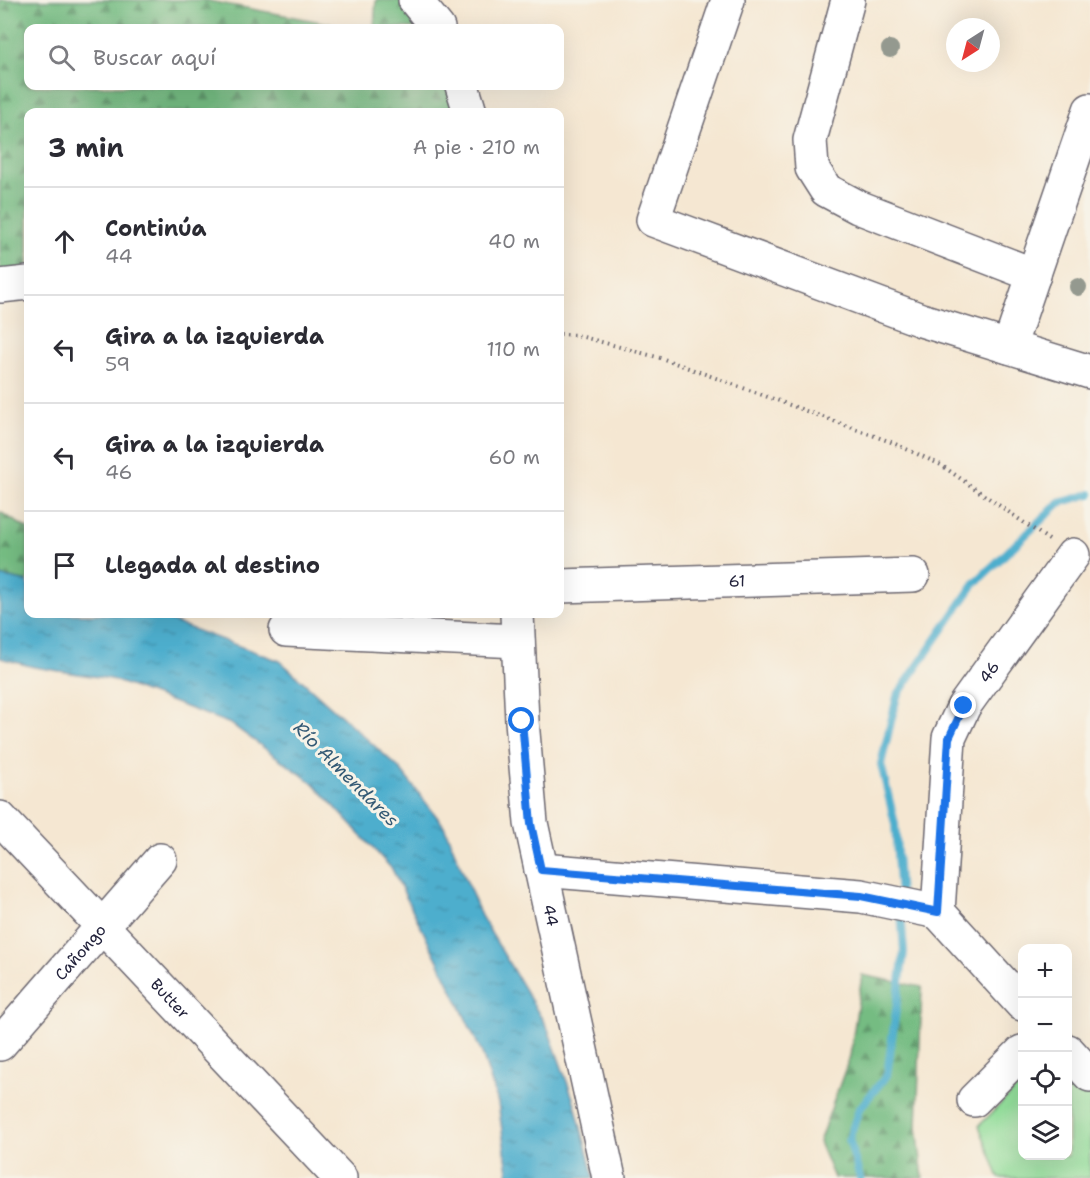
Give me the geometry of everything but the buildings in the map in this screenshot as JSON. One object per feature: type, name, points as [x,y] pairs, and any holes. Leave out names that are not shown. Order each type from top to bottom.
[{"type":"street","points":[[415,0],[435,24]]},
{"type":"street","points":[[728,0],[653,220],[921,320],[1090,372]]},
{"type":"street","points":[[848,0],[810,140],[812,168],[826,189],[858,207],[1034,275]]},
{"type":"street","points":[[463,90],[469,108]]},
{"type":"street","points":[[1010,347],[1090,110]]},
{"type":"street","points":[[0,286],[24,283]]},
{"type":"street","name":"46","points":[[938,912],[949,738],[964,706],[1066,550]]},
{"type":"street","name":"61","points":[[564,586],[913,575]]},
{"type":"street","points":[[286,630],[517,627]]},
{"type":"street","name":"44","points":[[517,627],[531,824],[609,1178]]},
{"type":"street","name":"Butter","points":[[0,818],[340,1178]]},
{"type":"street","name":"Cañongo","points":[[0,1044],[160,860]]},
{"type":"street","points":[[541,870],[861,896],[938,912],[1018,999]]},
{"type":"street","points":[[1069,1052],[1090,1075]]},
{"type":"street","points":[[974,1100],[1018,1057]]},
{"type":"path","points":[[564,334],[576,335],[664,360],[891,442],[941,465],[1066,550]]},
{"type":"green space","points":[[0,0],[204,0],[332,24],[24,24],[24,90],[463,90],[469,108],[24,108],[24,294],[0,295]]},
{"type":"green space","points":[[376,0],[415,0],[435,24],[374,24]]},
{"type":"green space","points":[[0,512],[24,527],[24,581],[0,576]]},
{"type":"green space","points":[[862,975],[922,987],[917,1127],[923,1178],[834,1178],[819,1142],[850,1056]]},
{"type":"green space","points":[[1072,1071],[1090,1091],[1090,1178],[999,1178],[979,1126],[1018,1086],[1018,1160],[1072,1160]]},
{"type":"water","name":"Río Almendares","points":[[0,576],[24,581],[24,618],[163,618],[280,661],[399,768],[444,826],[481,916],[548,1029],[575,1104],[594,1178],[509,1178],[498,1103],[482,1053],[447,979],[392,869],[313,783],[231,724],[111,679],[34,667],[0,658]]},
{"type":"waterway","points":[[900,897],[895,824],[881,764],[897,696],[974,584],[1059,503],[1090,494]]},
{"type":"waterway","points":[[860,1178],[849,1139],[859,1109],[887,1075],[904,952],[901,912]]},
{"type":"route","points":[[522,721],[531,824],[541,870],[861,896],[938,912],[949,738],[964,706]]}]
